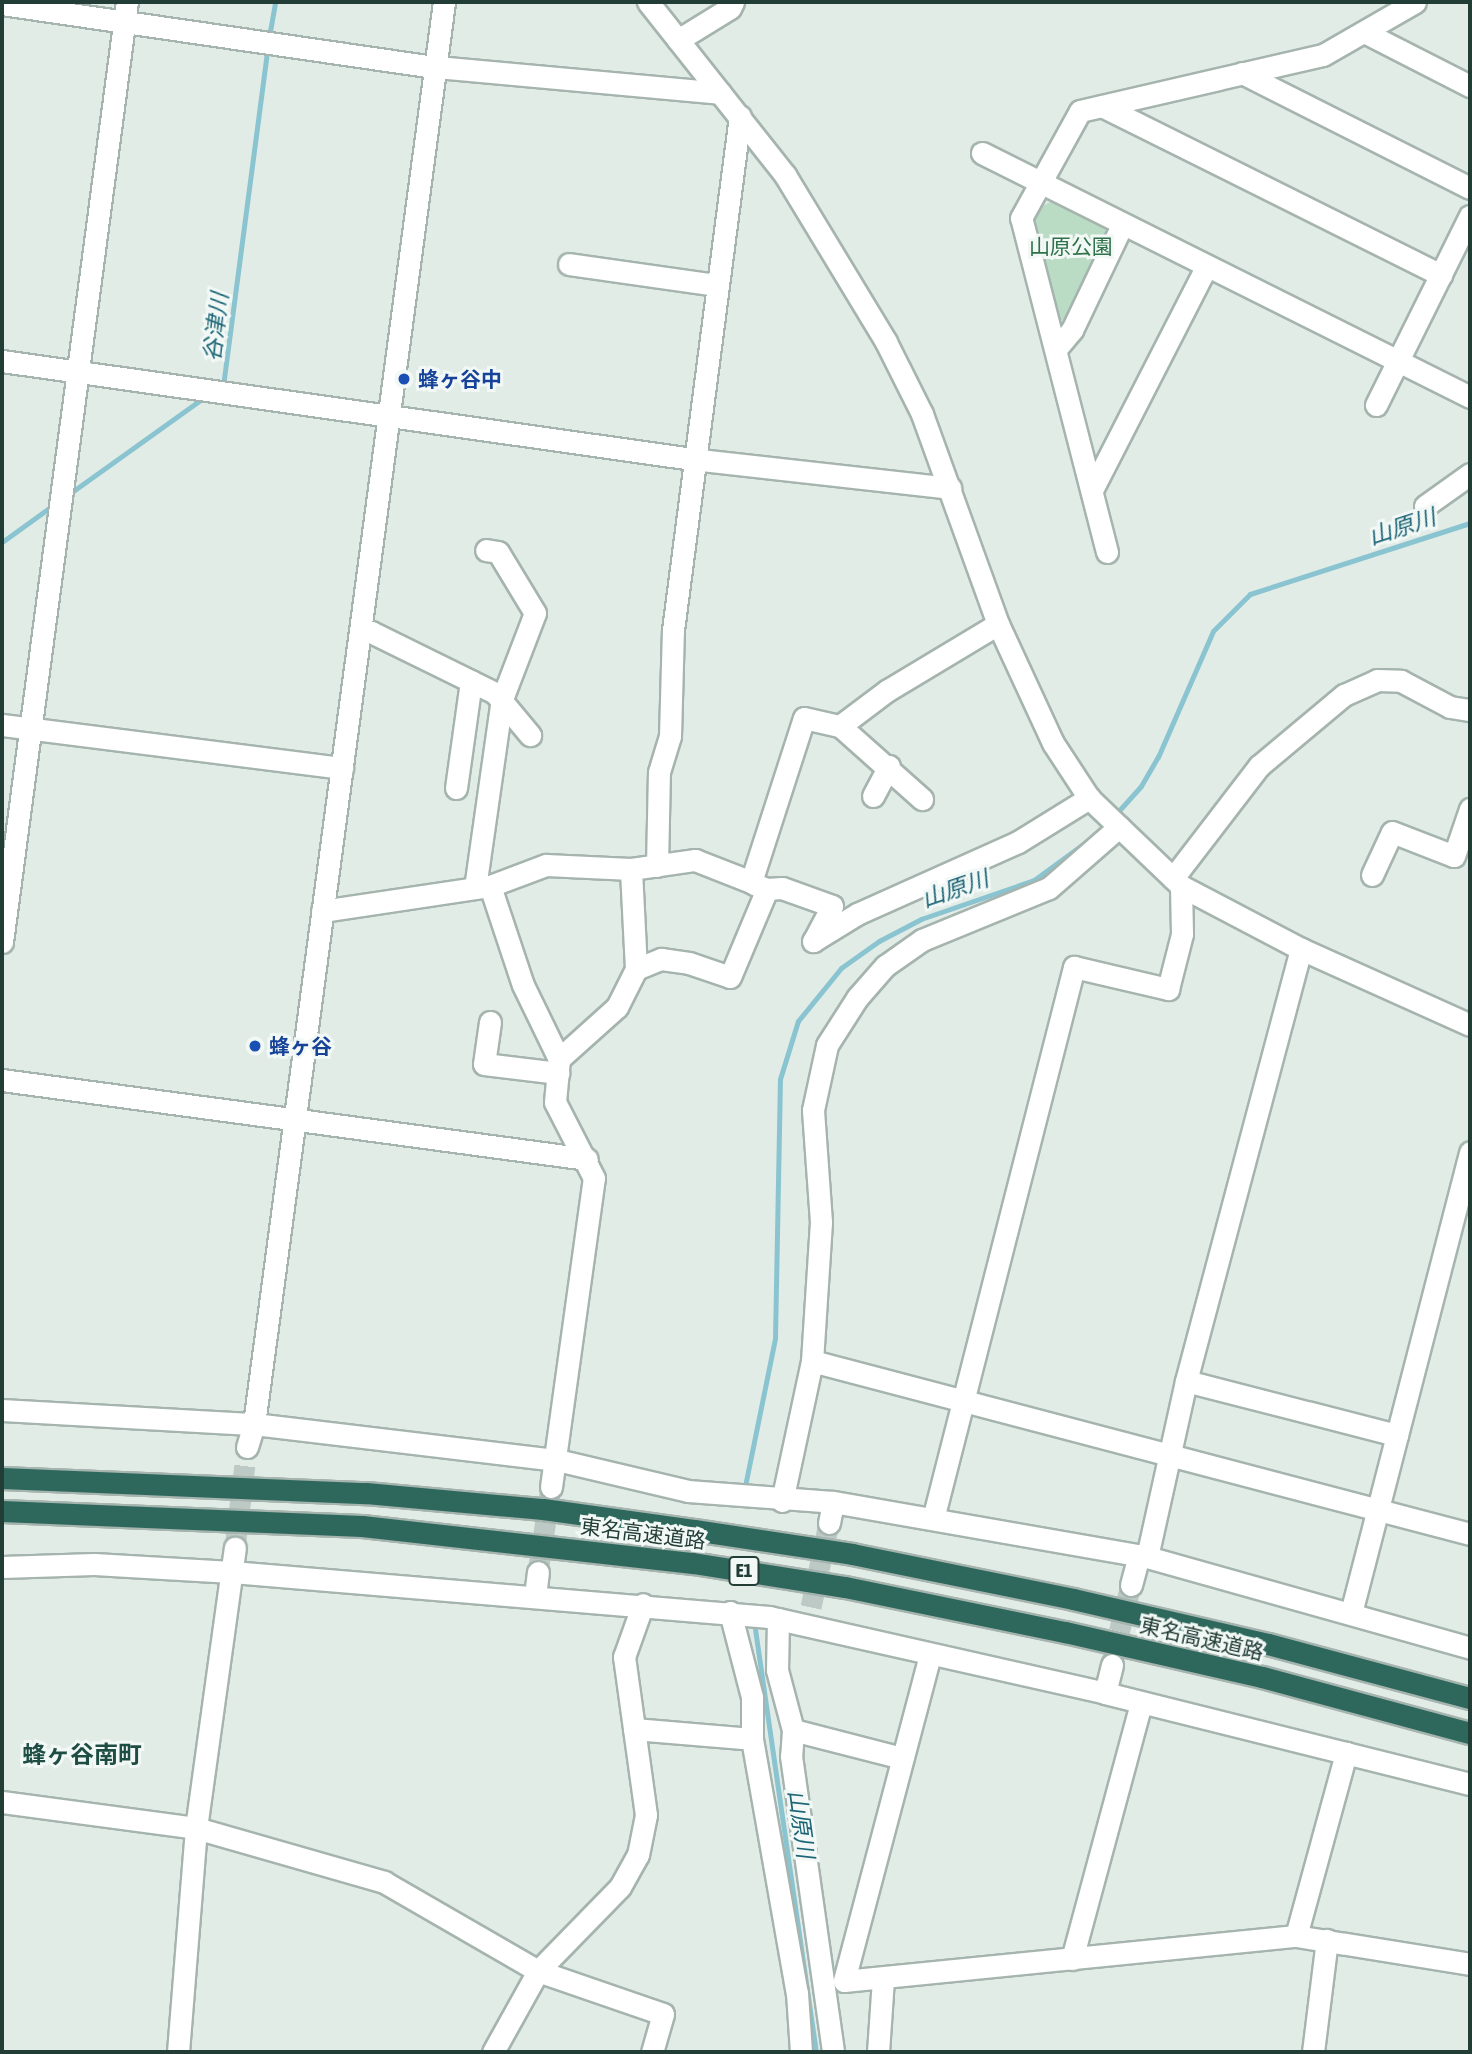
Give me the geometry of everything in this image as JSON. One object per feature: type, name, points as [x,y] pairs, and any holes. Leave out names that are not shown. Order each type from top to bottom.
[{"type":"highway","name":"東名高速道路","points":[[2,1478],[366,1493],[543,1509],[760,1540],[1073,1599],[1268,1644],[1470,1698]]},
{"type":"highway","name":"東名高速道路","points":[[2,1511],[362,1526],[693,1563],[845,1587],[1065,1632],[1262,1677],[1470,1733]]},
{"type":"street","points":[[247,1447],[254,1424],[292,1118],[342,768],[444,2]]},
{"type":"street","points":[[648,2],[740,116],[828,242],[886,342],[922,414],[998,624],[1053,743],[1089,798],[1177,882],[1301,950],[1470,1025]]},
{"type":"street","points":[[678,40],[730,8],[733,2]]},
{"type":"street","points":[[1107,552],[1021,218],[1080,111],[1322,55],[1415,2]]},
{"type":"street","points":[[2,4],[126,10],[436,67],[720,93]]},
{"type":"street","points":[[2,942],[126,10]]},
{"type":"street","points":[[1364,32],[1470,86]]},
{"type":"street","points":[[1242,74],[1470,188]]},
{"type":"street","points":[[1102,106],[1441,275]]},
{"type":"street","points":[[657,866],[659,772],[670,736],[673,630],[692,459],[740,116]]},
{"type":"street","points":[[982,153],[1470,397]]},
{"type":"street","points":[[1376,404],[1470,216]]},
{"type":"street","points":[[1056,349],[1072,330],[1122,225]]},
{"type":"street","points":[[569,264],[716,285]]},
{"type":"street","points":[[1091,490],[1206,267]]},
{"type":"street","points":[[2,361],[692,459],[950,488]]},
{"type":"street","points":[[1425,506],[1470,474]]},
{"type":"street","points":[[486,550],[498,552],[535,613],[502,699],[482,887],[558,1066],[555,1102],[587,1158],[594,1178],[557,1460],[551,1487]]},
{"type":"street","points":[[840,726],[888,690],[998,624]]},
{"type":"street","points":[[360,631],[371,632],[502,699],[530,735]]},
{"type":"street","points":[[933,1518],[1074,967],[1168,989],[1181,934],[1177,882],[1259,766],[1344,695],[1377,680],[1402,681],[1450,707],[1470,710]]},
{"type":"street","points":[[456,788],[471,681]]},
{"type":"street","points":[[636,969],[661,959],[689,962],[730,977],[759,886],[804,718],[840,726],[889,766],[922,799]]},
{"type":"street","points":[[2,725],[342,768]]},
{"type":"street","points":[[873,796],[889,766]]},
{"type":"street","points":[[322,911],[482,887],[546,865],[631,869],[695,860],[759,886],[782,888],[832,906],[813,941],[857,914],[1018,842],[1089,798]]},
{"type":"street","points":[[1372,875],[1392,832],[1454,856],[1470,809]]},
{"type":"street","points":[[782,1501],[812,1361],[821,1222],[813,1110],[827,1045],[857,998],[885,966],[922,940],[1048,888],[1119,827]]},
{"type":"street","points":[[491,1022],[484,1064],[558,1066],[617,1007],[636,969],[631,869]]},
{"type":"street","points":[[1131,1585],[1143,1557],[1186,1381],[1301,950]]},
{"type":"street","points":[[2,1080],[587,1158]]},
{"type":"street","points":[[1352,1613],[1470,1152]]},
{"type":"street","points":[[812,1361],[1470,1534]]},
{"type":"street","points":[[1186,1381],[1397,1435]]},
{"type":"street","points":[[2,1410],[254,1424],[557,1460],[688,1490],[782,1501],[833,1502],[933,1518],[1143,1557],[1470,1648]]},
{"type":"street","points":[[829,1523],[833,1502]]},
{"type":"street","points":[[178,2052],[196,1828],[234,1548]]},
{"type":"street","points":[[2,1567],[94,1564],[643,1604],[774,1618],[809,1616],[930,1655],[1105,1693],[1470,1784]]},
{"type":"street","points":[[535,1596],[538,1572]]},
{"type":"street","points":[[493,2052],[538,1971],[620,1887],[638,1856],[646,1815],[624,1657],[643,1604]]},
{"type":"street","points":[[735,1612],[752,1697],[752,1740],[797,1993],[801,2052]]},
{"type":"street","points":[[774,1618],[777,1670],[793,1730],[791,1756],[835,1982],[833,2052]]},
{"type":"street","points":[[835,1982],[930,1655]]},
{"type":"street","points":[[1105,1693],[1112,1665]]},
{"type":"street","points":[[1072,1959],[1141,1703]]},
{"type":"street","points":[[634,1729],[752,1740]]},
{"type":"street","points":[[793,1730],[902,1758]]},
{"type":"street","points":[[1296,1936],[1346,1753]]},
{"type":"street","points":[[2,1802],[196,1828],[384,1882],[538,1971],[663,2014],[652,2052]]},
{"type":"street","points":[[835,1982],[1296,1936],[1470,1964]]},
{"type":"street","points":[[1313,2052],[1327,1940]]},
{"type":"street","points":[[878,2052],[883,1978]]},
{"type":"green space","name":"山原公園","points":[[1050,202],[1105,228],[1108,239],[1067,321],[1060,320],[1032,221],[1039,208]]},
{"type":"waterway","name":"谷津川","points":[[269,37],[275,2]]},
{"type":"waterway","name":"谷津川","points":[[223,386],[268,46]]},
{"type":"waterway","name":"谷津川","points":[[69,494],[206,396]]},
{"type":"waterway","name":"谷津川","points":[[2,542],[52,506]]},
{"type":"waterway","name":"山原川","points":[[1115,815],[1141,786],[1158,757],[1213,631],[1250,594],[1470,523]]},
{"type":"waterway","name":"山原川","points":[[745,1486],[775,1338],[780,1079],[798,1021],[841,968],[879,941],[921,919],[1034,880],[1090,839]]},
{"type":"waterway","name":"山原川","points":[[754,1622],[816,2052]]},
{"type":"tunnel","points":[[235,1548],[247,1447]]},
{"type":"tunnel","points":[[538,1572],[551,1487]]},
{"type":"tunnel","points":[[811,1607],[829,1523]]},
{"type":"tunnel","points":[[1112,1661],[1131,1585]]},
{"type":"place","name":"蜂ヶ谷中","points":[[404,379]]},
{"type":"place","name":"蜂ヶ谷","points":[[255,1046]]},
{"type":"district","name":"蜂ヶ谷南町","points":[[82,1755]]}]
